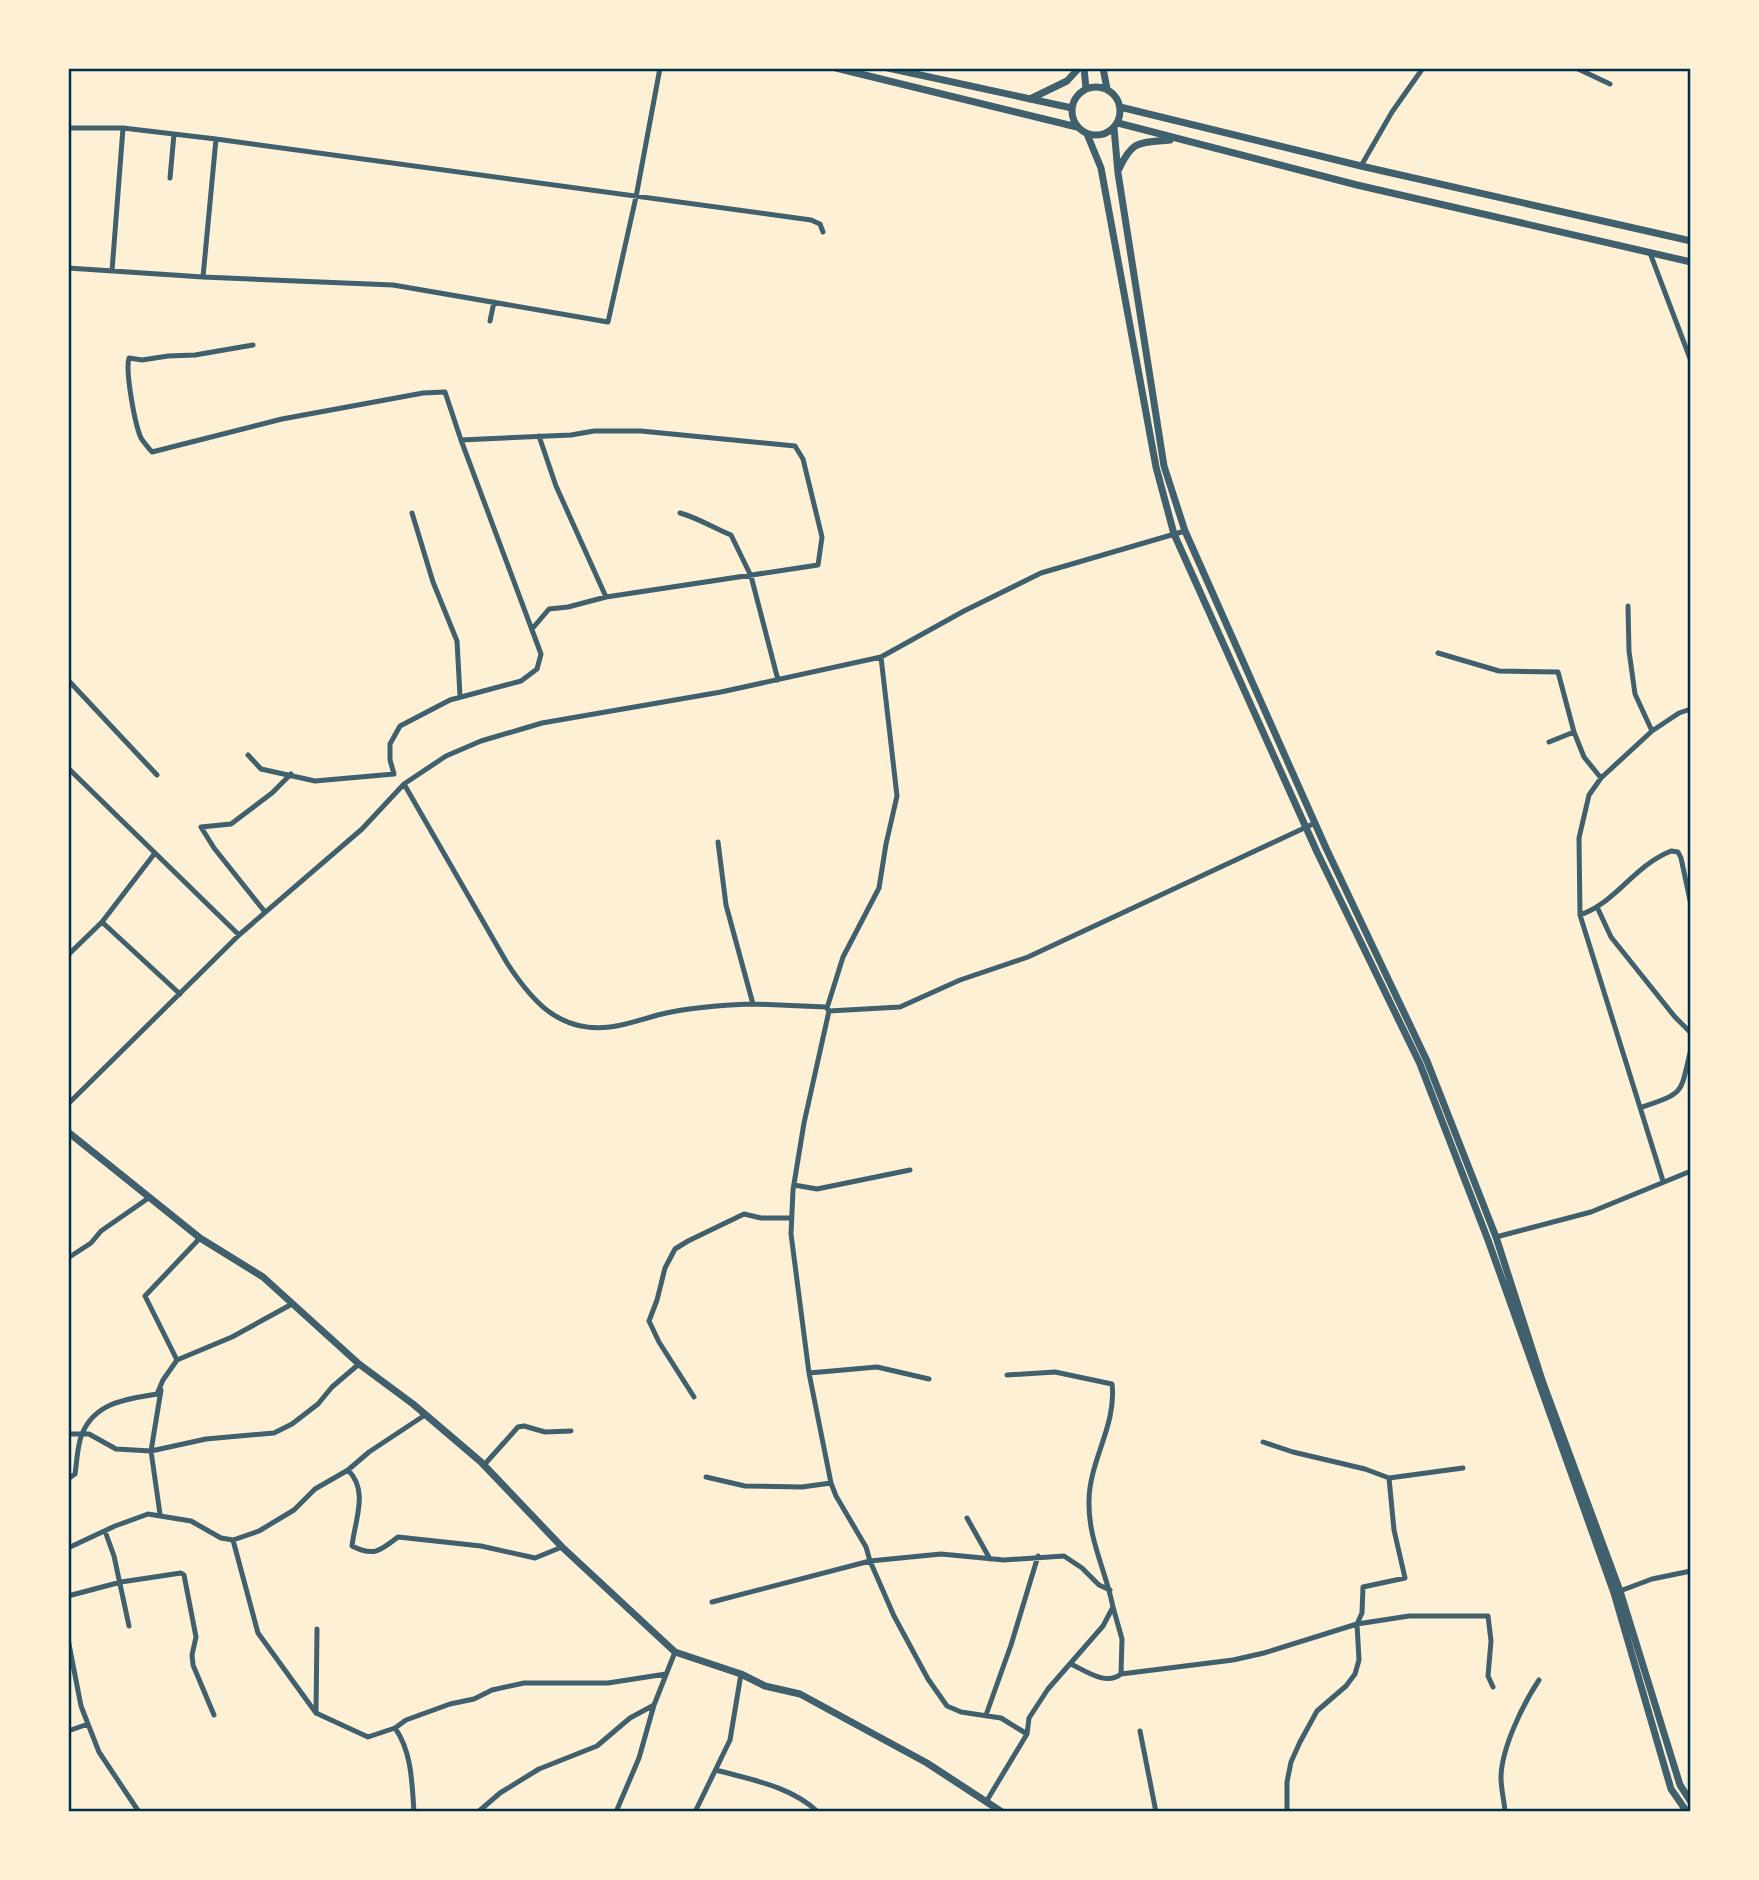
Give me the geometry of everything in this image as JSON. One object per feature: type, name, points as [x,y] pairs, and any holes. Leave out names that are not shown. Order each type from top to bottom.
[{"type":"street","points":[[68,268],[393,285],[608,322],[636,197],[660,68]]},
{"type":"street","points":[[836,68],[1077,127],[1087,134],[1102,135],[1116,125],[1691,262]]},
{"type":"street","points":[[888,68],[1072,108]]},
{"type":"street","points":[[1030,99],[1067,81],[1082,68]]},
{"type":"street","points":[[1082,68],[1086,89]]},
{"type":"street","points":[[1103,68],[1107,89]]},
{"type":"street","points":[[1361,166],[1392,112],[1423,68]]},
{"type":"street","points":[[1576,68],[1610,84]]},
{"type":"street","points":[[1077,127],[1072,108],[1079,93],[1100,87],[1115,96],[1120,107],[1116,125],[1118,173],[1164,466],[1185,531],[1315,823],[1427,1061],[1496,1237],[1543,1383],[1620,1591],[1680,1785],[1691,1802]]},
{"type":"street","points":[[1120,107],[1361,166],[1691,241]]},
{"type":"street","points":[[68,128],[123,128],[216,139],[810,220],[820,224],[823,232]]},
{"type":"street","points":[[112,271],[123,128]]},
{"type":"street","points":[[170,178],[174,134]]},
{"type":"street","points":[[1087,134],[1101,169],[1156,467],[1174,534],[1306,827],[1425,1076],[1493,1253],[1614,1593],[1671,1789],[1687,1812]]},
{"type":"street","points":[[203,277],[216,139]]},
{"type":"street","points":[[1118,173],[1127,151],[1135,145],[1175,139]]},
{"type":"street","points":[[1650,253],[1691,361]]},
{"type":"street","points":[[490,321],[494,302]]},
{"type":"street","points":[[248,755],[261,769],[314,781],[394,774],[390,760],[390,744],[400,726],[460,696],[521,681],[537,668],[541,654],[445,392],[423,393],[282,419],[152,452],[141,437],[138,426],[126,368],[129,358],[142,360],[195,355],[253,345]]},
{"type":"street","points":[[461,440],[641,431],[795,446],[803,459],[822,537],[818,565],[606,597],[549,609],[532,629]]},
{"type":"street","points":[[539,436],[556,486],[606,597]]},
{"type":"street","points":[[412,513],[433,582],[457,641],[460,696]]},
{"type":"street","points":[[680,513],[696,517],[705,524],[731,535],[751,576],[778,680]]},
{"type":"street","points":[[68,1104],[239,935],[362,829],[404,784],[446,756],[505,733],[542,723],[778,680],[881,657],[964,611],[1041,573],[1185,531]]},
{"type":"street","points":[[1628,606],[1634,694],[1651,731]]},
{"type":"street","points":[[1437,653],[1499,671],[1558,672],[1574,733],[1584,757],[1601,778]]},
{"type":"street","points":[[881,657],[897,796],[879,888],[843,957],[828,1009],[804,1123],[791,1218],[799,1308],[831,1483],[866,1547],[894,1616],[928,1679],[947,1706],[961,1712],[1001,1718],[1027,1734]]},
{"type":"street","points":[[68,680],[158,775]]},
{"type":"street","points":[[1663,1181],[1580,915],[1578,838],[1589,795],[1601,778],[1651,731],[1679,713],[1691,709]]},
{"type":"street","points":[[1549,742],[1574,733]]},
{"type":"street","points":[[68,768],[239,935]]},
{"type":"street","points":[[265,912],[214,848],[201,827],[230,824],[272,793],[291,774]]},
{"type":"street","points":[[404,784],[525,991],[556,1017],[577,1026],[610,1027],[693,1008],[754,1004],[828,1009],[900,1007],[960,981],[1028,957],[1315,823]]},
{"type":"street","points":[[718,842],[726,905],[754,1004]]},
{"type":"street","points":[[1580,915],[1598,909],[1646,864],[1671,851],[1678,852],[1681,858],[1691,905]]},
{"type":"street","points":[[68,955],[102,922],[155,853]]},
{"type":"street","points":[[1598,909],[1611,937],[1691,1033]]},
{"type":"street","points":[[102,922],[180,994]]},
{"type":"street","points":[[1640,1108],[1674,1096],[1681,1089],[1691,1049]]},
{"type":"street","points":[[68,1132],[200,1238],[263,1277],[359,1364],[484,1465],[562,1547],[675,1652],[741,1674],[765,1686],[800,1693],[927,1763],[1002,1812]]},
{"type":"street","points":[[794,1185],[817,1189],[910,1170]]},
{"type":"street","points":[[1496,1237],[1591,1212],[1691,1171]]},
{"type":"street","points":[[68,1258],[150,1197]]},
{"type":"street","points":[[694,1397],[649,1321],[665,1268],[675,1249],[744,1214],[761,1219],[791,1218]]},
{"type":"street","points":[[177,1360],[145,1296],[200,1238]]},
{"type":"street","points":[[68,1479],[75,1474],[82,1434],[100,1408],[123,1399],[157,1394],[177,1360],[232,1337],[292,1304]]},
{"type":"street","points":[[68,1434],[89,1434],[116,1449],[151,1451],[206,1440],[274,1433],[292,1424],[318,1404],[332,1387],[359,1364]]},
{"type":"street","points":[[809,1373],[877,1367],[929,1379]]},
{"type":"street","points":[[1007,1376],[1055,1372],[1112,1384],[1111,1412],[1093,1470],[1088,1500],[1091,1537],[1110,1590],[1122,1639],[1121,1674]]},
{"type":"street","points":[[160,1514],[151,1451],[163,1380]]},
{"type":"street","points":[[68,1548],[148,1514],[191,1521],[221,1538],[233,1540],[259,1531],[294,1510],[315,1489],[348,1470],[369,1452],[425,1415]]},
{"type":"street","points":[[484,1465],[518,1427],[545,1432],[571,1431]]},
{"type":"street","points":[[1264,1442],[1293,1452],[1366,1469],[1389,1478],[1463,1468]]},
{"type":"street","points":[[348,1470],[357,1478],[360,1489],[352,1546],[364,1552],[381,1551],[398,1537],[481,1546],[535,1558],[562,1547]]},
{"type":"street","points":[[706,1477],[745,1486],[802,1487],[831,1483]]},
{"type":"street","points":[[1287,1812],[1287,1782],[1291,1762],[1300,1742],[1317,1712],[1346,1686],[1355,1674],[1359,1660],[1357,1624],[1362,1613],[1363,1587],[1405,1578],[1394,1530],[1389,1478]]},
{"type":"street","points":[[967,1518],[990,1559]]},
{"type":"street","points":[[105,1531],[121,1583],[128,1626]]},
{"type":"street","points":[[233,1540],[258,1633],[316,1713],[368,1737],[396,1728],[406,1720],[450,1704],[524,1683],[608,1683],[667,1674]]},
{"type":"street","points":[[712,1602],[870,1561],[941,1554],[1004,1560],[1064,1556],[1082,1568],[1099,1585],[1110,1590]]},
{"type":"street","points":[[986,1715],[1038,1556]]},
{"type":"street","points":[[1620,1591],[1652,1579],[1691,1571]]},
{"type":"street","points":[[68,1596],[121,1583],[181,1573],[184,1575],[195,1637],[193,1665],[214,1715]]},
{"type":"street","points":[[986,1802],[1027,1734],[1029,1718],[1048,1689],[1103,1626],[1113,1607]]},
{"type":"street","points":[[1071,1664],[1099,1678],[1116,1678],[1121,1674],[1264,1653],[1357,1624],[1409,1615],[1488,1616],[1491,1641],[1488,1676],[1493,1687]]},
{"type":"street","points":[[316,1713],[317,1629]]},
{"type":"street","points":[[68,1639],[80,1706],[99,1752],[139,1812]]},
{"type":"street","points":[[616,1812],[639,1758],[654,1705],[675,1652]]},
{"type":"street","points":[[695,1812],[730,1740],[741,1674]]},
{"type":"street","points":[[1503,1811],[1501,1776],[1508,1745],[1523,1704],[1539,1680]]},
{"type":"street","points":[[478,1812],[500,1793],[539,1769],[597,1746],[630,1718],[654,1705]]},
{"type":"street","points":[[68,1731],[88,1724]]},
{"type":"street","points":[[396,1728],[411,1770],[414,1812]]},
{"type":"street","points":[[1140,1731],[1156,1812]]},
{"type":"street","points":[[716,1770],[774,1786],[808,1803],[818,1812]]}]
